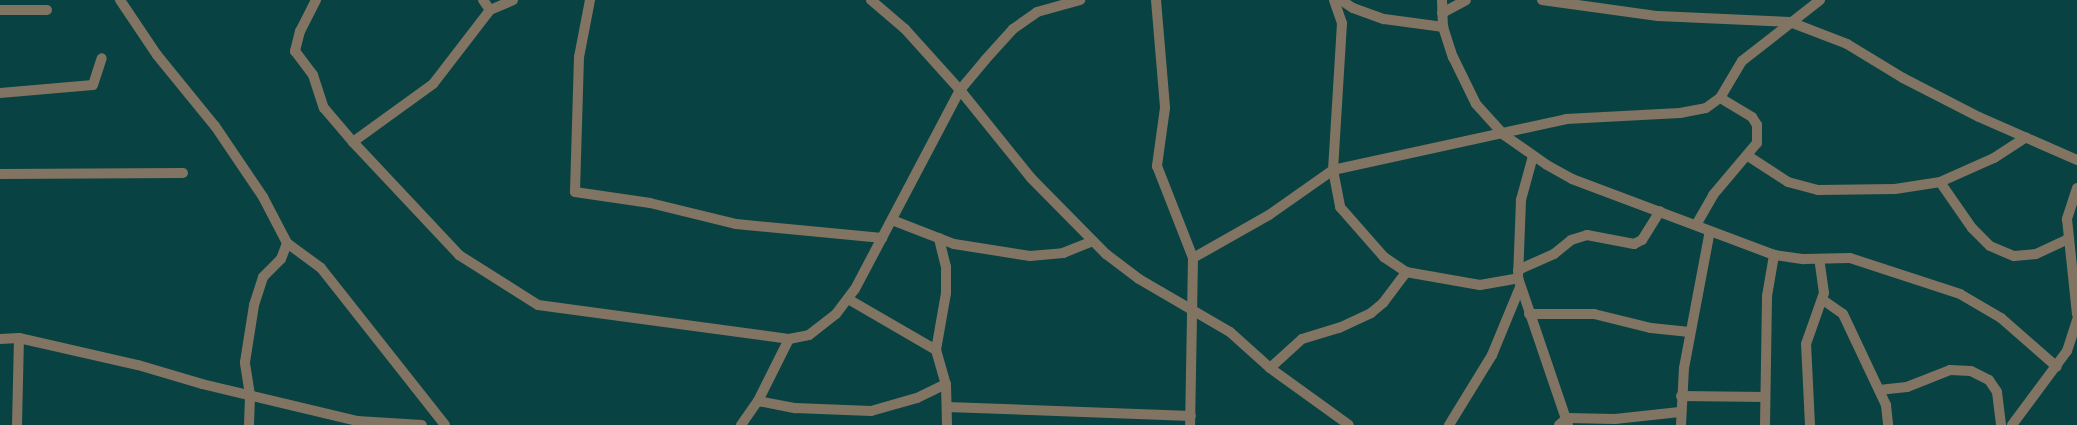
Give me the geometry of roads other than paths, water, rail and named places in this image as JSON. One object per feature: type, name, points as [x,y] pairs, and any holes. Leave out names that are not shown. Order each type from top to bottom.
[{"type":"street","points":[[120,0],[157,55],[215,126],[263,197],[287,243],[321,268],[445,425]]},
{"type":"street","points":[[316,0],[300,30],[295,51],[313,74],[324,108],[353,142],[459,255],[538,305],[789,339],[809,334],[836,314],[848,299],[960,90],[1012,29],[1037,12],[1080,0]]},
{"type":"street","points":[[483,0],[490,10]]},
{"type":"street","points":[[353,142],[433,84],[490,10],[513,0]]},
{"type":"street","points":[[590,0],[579,57],[575,192],[650,203],[736,224],[882,238]]},
{"type":"street","points":[[871,0],[905,29],[960,90],[1031,178],[1122,268],[1230,332],[1270,368],[1349,425]]},
{"type":"street","points":[[946,407],[1190,421],[1193,258],[1157,166],[1164,108],[1156,0]]},
{"type":"street","points":[[1334,0],[1342,23],[1333,170],[1340,207],[1384,257],[1406,272],[1480,285],[1519,278],[1571,240],[1587,235],[1634,244],[1642,240],[1660,212]]},
{"type":"street","points":[[1341,0],[1353,8],[1384,19],[1443,27]]},
{"type":"street","points":[[1442,0],[1443,27],[1453,57],[1476,104],[1504,135],[1533,156],[1572,179],[1774,255],[1819,259],[1850,258],[1960,294],[2001,318],[2057,367]]},
{"type":"street","points":[[1442,13],[1466,0]]},
{"type":"street","points":[[1542,0],[1577,3],[1658,16],[1790,22],[1846,44],[1902,78],[2077,160]]},
{"type":"street","points":[[1193,258],[1269,214],[1333,170],[1504,135],[1566,119],[1680,114],[1706,108],[1720,98],[1742,61],[1820,0]]},
{"type":"street","points":[[0,10],[46,10]]},
{"type":"street","points":[[0,93],[93,85],[102,58]]},
{"type":"street","points":[[1696,225],[1713,195],[1748,156],[1756,143],[1758,125],[1740,107],[1720,98]]},
{"type":"street","points":[[1748,156],[1788,182],[1818,190],[1895,189],[1940,182],[1994,158],[2026,137]]},
{"type":"street","points":[[1533,156],[1521,200],[1519,278],[1529,314],[1542,344],[1565,423],[1680,412]]},
{"type":"street","points":[[0,174],[183,174]]},
{"type":"street","points":[[1940,182],[1972,228],[1990,246],[2014,256],[2036,254],[2068,239]]},
{"type":"street","points":[[2077,188],[2067,219],[2077,314]]},
{"type":"street","points":[[892,220],[939,238],[991,251],[1030,256],[1063,253],[1093,241]]},
{"type":"street","points":[[1681,425],[1680,412],[1690,332],[1710,231]]},
{"type":"street","points":[[939,238],[946,267],[946,293],[936,350],[946,384],[947,425]]},
{"type":"street","points":[[249,425],[250,394],[245,362],[254,305],[263,277],[281,258],[287,243]]},
{"type":"street","points":[[1765,425],[1768,296],[1774,255]]},
{"type":"street","points":[[1810,425],[1806,344],[1823,300],[1819,259]]},
{"type":"street","points":[[1270,368],[1302,339],[1339,328],[1371,313],[1383,304],[1406,272]]},
{"type":"street","points":[[1449,425],[1492,355],[1519,278]]},
{"type":"street","points":[[848,299],[936,350]]},
{"type":"street","points":[[1823,300],[1843,314],[1886,405],[1888,425]]},
{"type":"street","points":[[1529,314],[1594,314],[1651,328],[1690,332]]},
{"type":"street","points":[[2012,425],[2067,352],[2077,320]]},
{"type":"street","points":[[17,425],[19,338]]},
{"type":"street","points":[[0,340],[19,338],[357,421],[422,425]]},
{"type":"street","points":[[741,425],[758,401],[789,339]]},
{"type":"street","points":[[1879,390],[1907,387],[1950,370],[1971,371],[1989,380],[1997,392],[2001,425]]},
{"type":"street","points":[[758,401],[795,408],[870,411],[918,398],[946,384]]},
{"type":"street","points":[[1682,396],[1765,397]]}]
